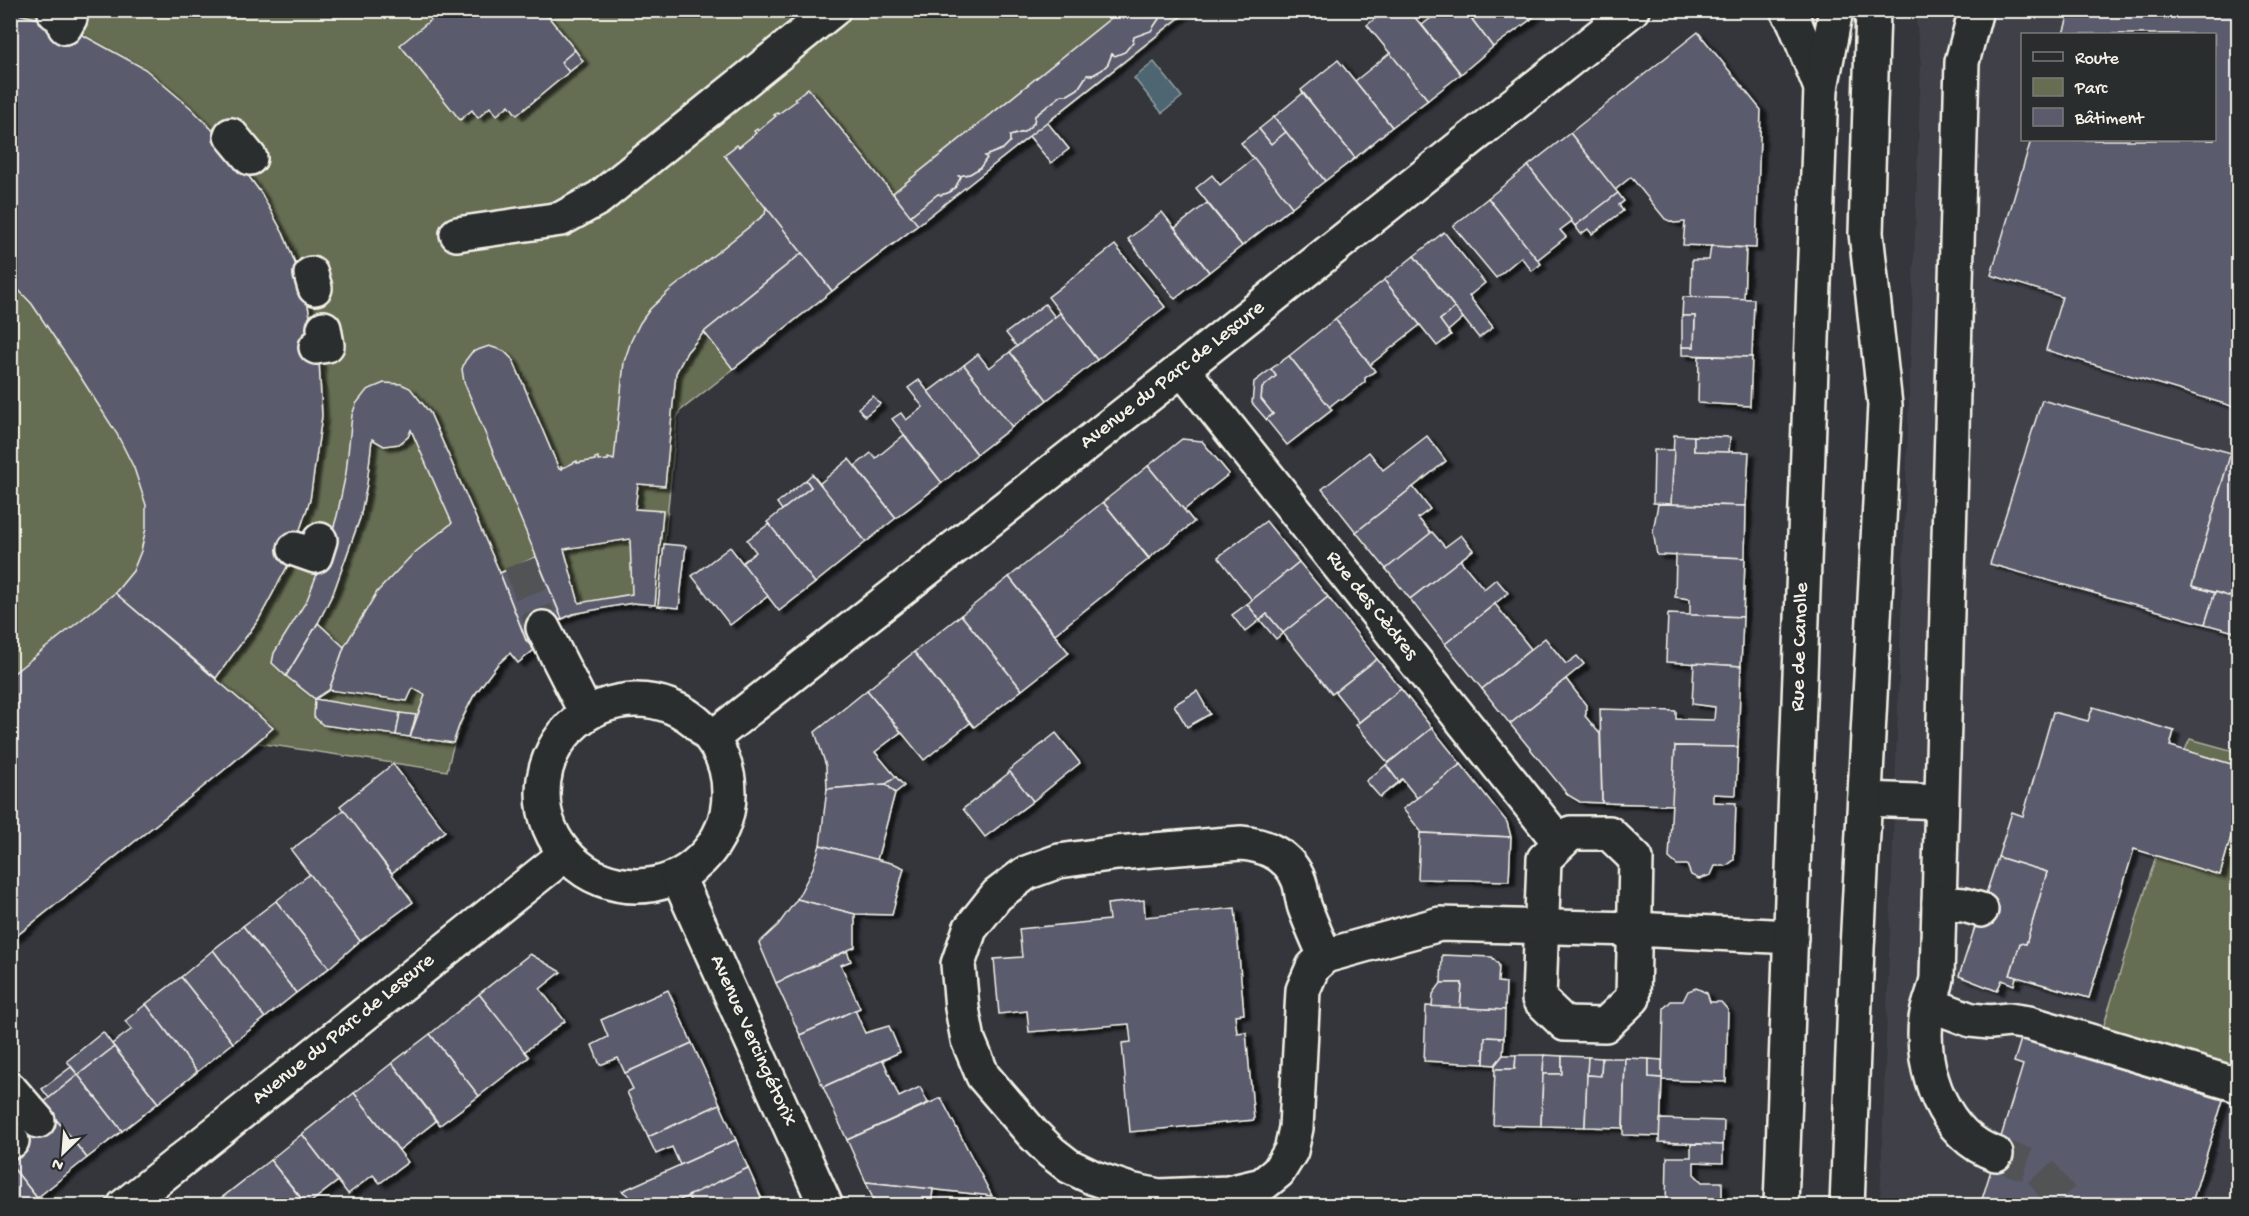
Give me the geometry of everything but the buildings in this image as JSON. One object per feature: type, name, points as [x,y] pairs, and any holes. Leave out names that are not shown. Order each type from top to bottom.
[{"type":"street","points":[[457,234],[561,219],[599,198],[833,10]]},
{"type":"street","name":"Avenue du Parc de Lescure","points":[[712,738],[1182,369],[1632,10]]},
{"type":"street","name":"Rue de Canolle","points":[[1787,10],[1794,21],[1821,88]]},
{"type":"street","name":"Rue de Canolle","points":[[1781,1206],[1821,88],[1836,10]]},
{"type":"street","points":[[1846,1206],[1885,405],[1866,233],[1873,10]]},
{"type":"street","points":[[1976,10],[1962,62],[1937,978],[1926,1018],[1926,1043],[1932,1080],[1939,1098],[1959,1129],[1974,1143],[1996,1154]]},
{"type":"street","name":"Rue des Cèdres","points":[[1182,369],[1560,843]]},
{"type":"street","points":[[543,628],[586,713]]},
{"type":"street","points":[[640,699],[668,705],[692,718],[712,738],[726,767],[730,799],[722,831],[704,858],[678,877],[648,886],[616,885],[587,873],[563,853],[547,825],[542,794],[546,762],[562,734],[586,713],[612,702],[640,699]]},
{"type":"street","points":[[1865,799],[1941,802]]},
{"type":"street","points":[[1571,833],[1609,833],[1636,859],[1633,998],[1605,1026],[1565,1024],[1539,999],[1544,859],[1560,843],[1571,833]]},
{"type":"street","points":[[1325,956],[1305,908],[1299,881],[1290,864],[1278,854],[1259,844],[1241,843],[1117,853],[1059,861],[1026,873],[997,895],[970,929],[958,964],[968,1040],[983,1076],[1032,1133],[1069,1166],[1094,1178],[1130,1190],[1160,1196],[1190,1196],[1228,1193],[1262,1185],[1278,1172],[1291,1151],[1296,1128],[1303,990],[1313,967],[1325,956],[1440,924],[1634,929],[1791,938]]},
{"type":"street","name":"Avenue du Parc de Lescure","points":[[124,1206],[553,864],[563,853]]},
{"type":"street","name":"Avenue Vercingétorix","points":[[678,877],[826,1206]]},
{"type":"street","points":[[1939,903],[1964,905],[1981,910]]},
{"type":"street","points":[[1931,1000],[1942,1009],[1971,1020],[1990,1022],[2009,1020],[2029,1023],[2238,1085]]},
{"type":"street","points":[[10,1089],[19,1129]]},
{"type":"shaded area","points":[[1915,11],[2238,11],[2238,1205],[1880,1206],[1921,64]]},
{"type":"green space","points":[[11,11],[1190,11],[680,411],[677,418],[658,606],[624,604],[589,610],[556,623],[527,640],[534,650],[518,663],[510,653],[486,678],[477,692],[462,722],[447,771],[258,743],[11,941]]},
{"type":"green space","points":[[2190,739],[2238,752],[2238,766],[2185,750]]},
{"type":"green space","points":[[2238,812],[2238,1062],[2231,1065],[2217,1063],[2102,1031],[2156,856],[2220,875]]},
{"type":"water","points":[[1154,62],[1182,97],[1162,113],[1134,78]]},
{"type":"tunnel","points":[[520,563],[543,628]]},
{"type":"tunnel","points":[[1996,1154],[2038,1168],[2068,1206]]}]
